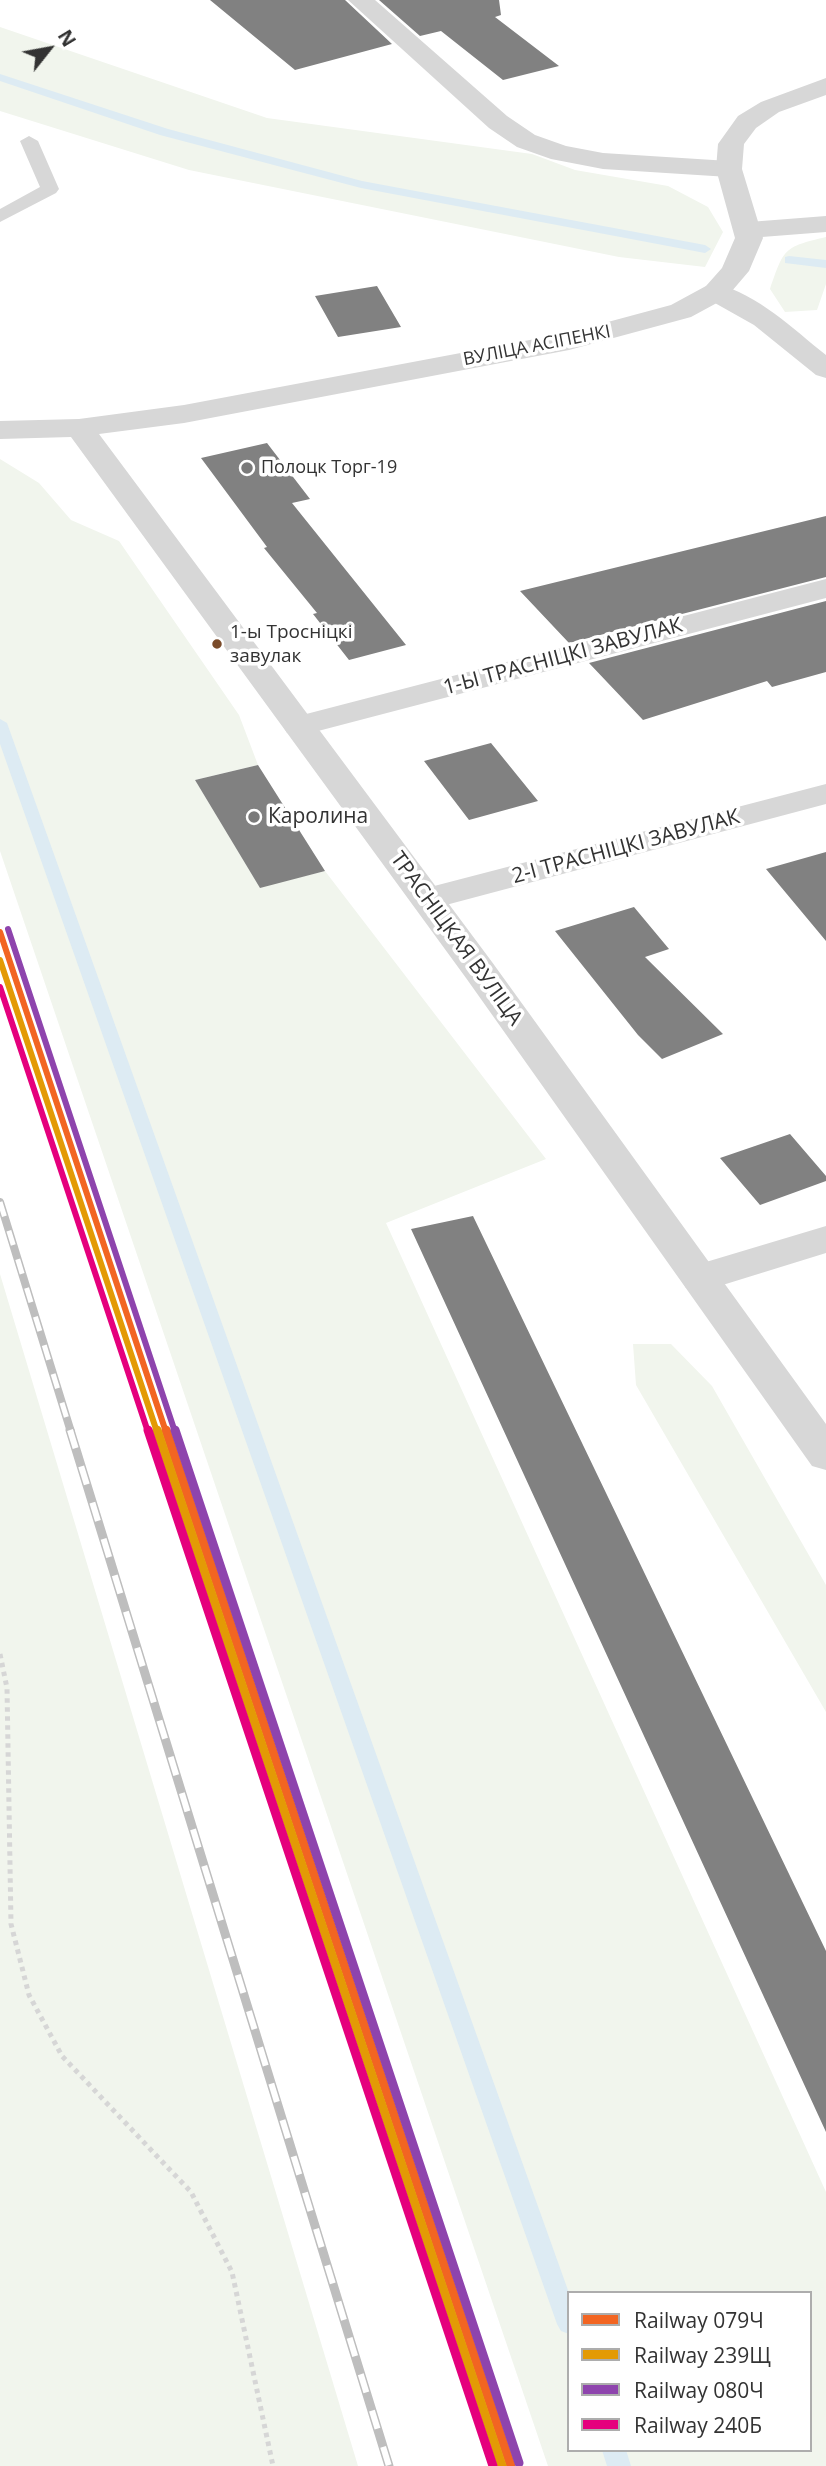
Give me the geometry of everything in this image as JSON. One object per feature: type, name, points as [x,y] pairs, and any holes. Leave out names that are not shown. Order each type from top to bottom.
[{"type":"street","points":[[360,0],[498,122],[526,141],[560,153],[603,161],[729,169]]},
{"type":"street","points":[[826,86],[770,107],[747,122],[731,144],[729,169],[749,230],[826,224]]},
{"type":"street","name":"ВУЛІЦА АСІПЕНКІ","points":[[0,430],[79,428],[184,414],[569,341],[681,311],[716,292],[735,271],[749,238],[749,230]]},
{"type":"street","points":[[716,292],[764,319],[826,369]]},
{"type":"street","name":"ТРАСНІЦКАЯ ВУЛІЦА","points":[[79,428],[427,899],[826,1455]]},
{"type":"street","name":"1-Ы ТРАСНІЦКІ ЗАВУЛАК","points":[[299,726],[826,588]]},
{"type":"street","name":"2-І ТРАСНІЦКІ ЗАВУЛАК","points":[[427,899],[826,794]]},
{"type":"street","points":[[700,1278],[826,1239]]},
{"type":"lane","points":[[0,216],[50,189],[29,141]]},
{"type":"path","points":[[0,1654],[7,1688],[11,1924],[29,1995],[62,2056],[191,2192],[232,2272],[273,2466]]},
{"type":"shaded area","points":[[0,27],[267,118],[532,154],[575,170],[668,186],[708,207],[723,232],[705,267],[619,257],[189,170],[0,111]]},
{"type":"shaded area","points":[[826,237],[826,284],[817,310],[785,312],[770,289],[779,265],[793,247]]},
{"type":"shaded area","points":[[0,459],[39,483],[71,520],[119,541],[239,715],[258,765],[195,780],[260,887],[325,871],[546,1159],[386,1223],[826,2192],[826,2466],[548,2466],[0,851]]},
{"type":"shaded area","points":[[0,1274],[358,2466],[0,2466]]},
{"type":"shaded area","points":[[633,1344],[671,1344],[712,1386],[826,1585],[826,1712],[636,1385]]},
{"type":"building","points":[[210,0],[345,0],[392,44],[295,70]]},
{"type":"building","points":[[379,0],[499,0],[501,15],[495,17],[559,66],[503,80],[441,31],[420,36]]},
{"type":"building","points":[[377,286],[401,327],[338,337],[315,296]]},
{"type":"building","points":[[267,443],[310,499],[292,503],[406,645],[349,660],[313,614],[317,613],[264,548],[267,547],[201,458]]},
{"type":"building","points":[[826,516],[826,577],[569,643],[520,591]]},
{"type":"building","points":[[826,601],[826,672],[772,687],[767,681],[643,720],[589,663]]},
{"type":"building","points":[[491,743],[538,801],[469,820],[424,761]]},
{"type":"building","name":"Каролина","points":[[258,765],[325,871],[260,888],[195,780]]},
{"type":"building","points":[[826,852],[826,941],[766,869]]},
{"type":"building","points":[[634,907],[669,949],[645,957],[723,1034],[662,1059],[638,1035],[555,931]]},
{"type":"building","points":[[790,1134],[826,1176],[826,1181],[760,1205],[720,1158]]},
{"type":"building","points":[[473,1216],[826,1951],[826,2132],[411,1229]]},
{"type":"waterway","points":[[0,77],[164,132],[361,184],[705,249]]},
{"type":"waterway","points":[[789,260],[826,264]]},
{"type":"waterway","points":[[0,723],[567,2318]]},
{"type":"waterway","points":[[615,2452],[619,2466]]},
{"type":"railway","points":[[0,1202],[71,1432]]},
{"type":"railway","points":[[70,1430],[389,2466]]},
{"type":"rail line","name":"080Ч","points":[[8,929],[519,2463]]},
{"type":"rail line","name":"079Ч","points":[[0,932],[511,2466]]},
{"type":"rail line","name":"239Щ","points":[[0,960],[502,2466]]},
{"type":"rail line","name":"240Б","points":[[0,987],[493,2466]]},
{"type":"place","name":"Полоцк Торг-19","points":[[247,468]]},
{"type":"place","name":"1-ы Тросніцкі завулак","points":[[217,644]]},
{"type":"place","name":"Каролина","points":[[254,817]]}]
